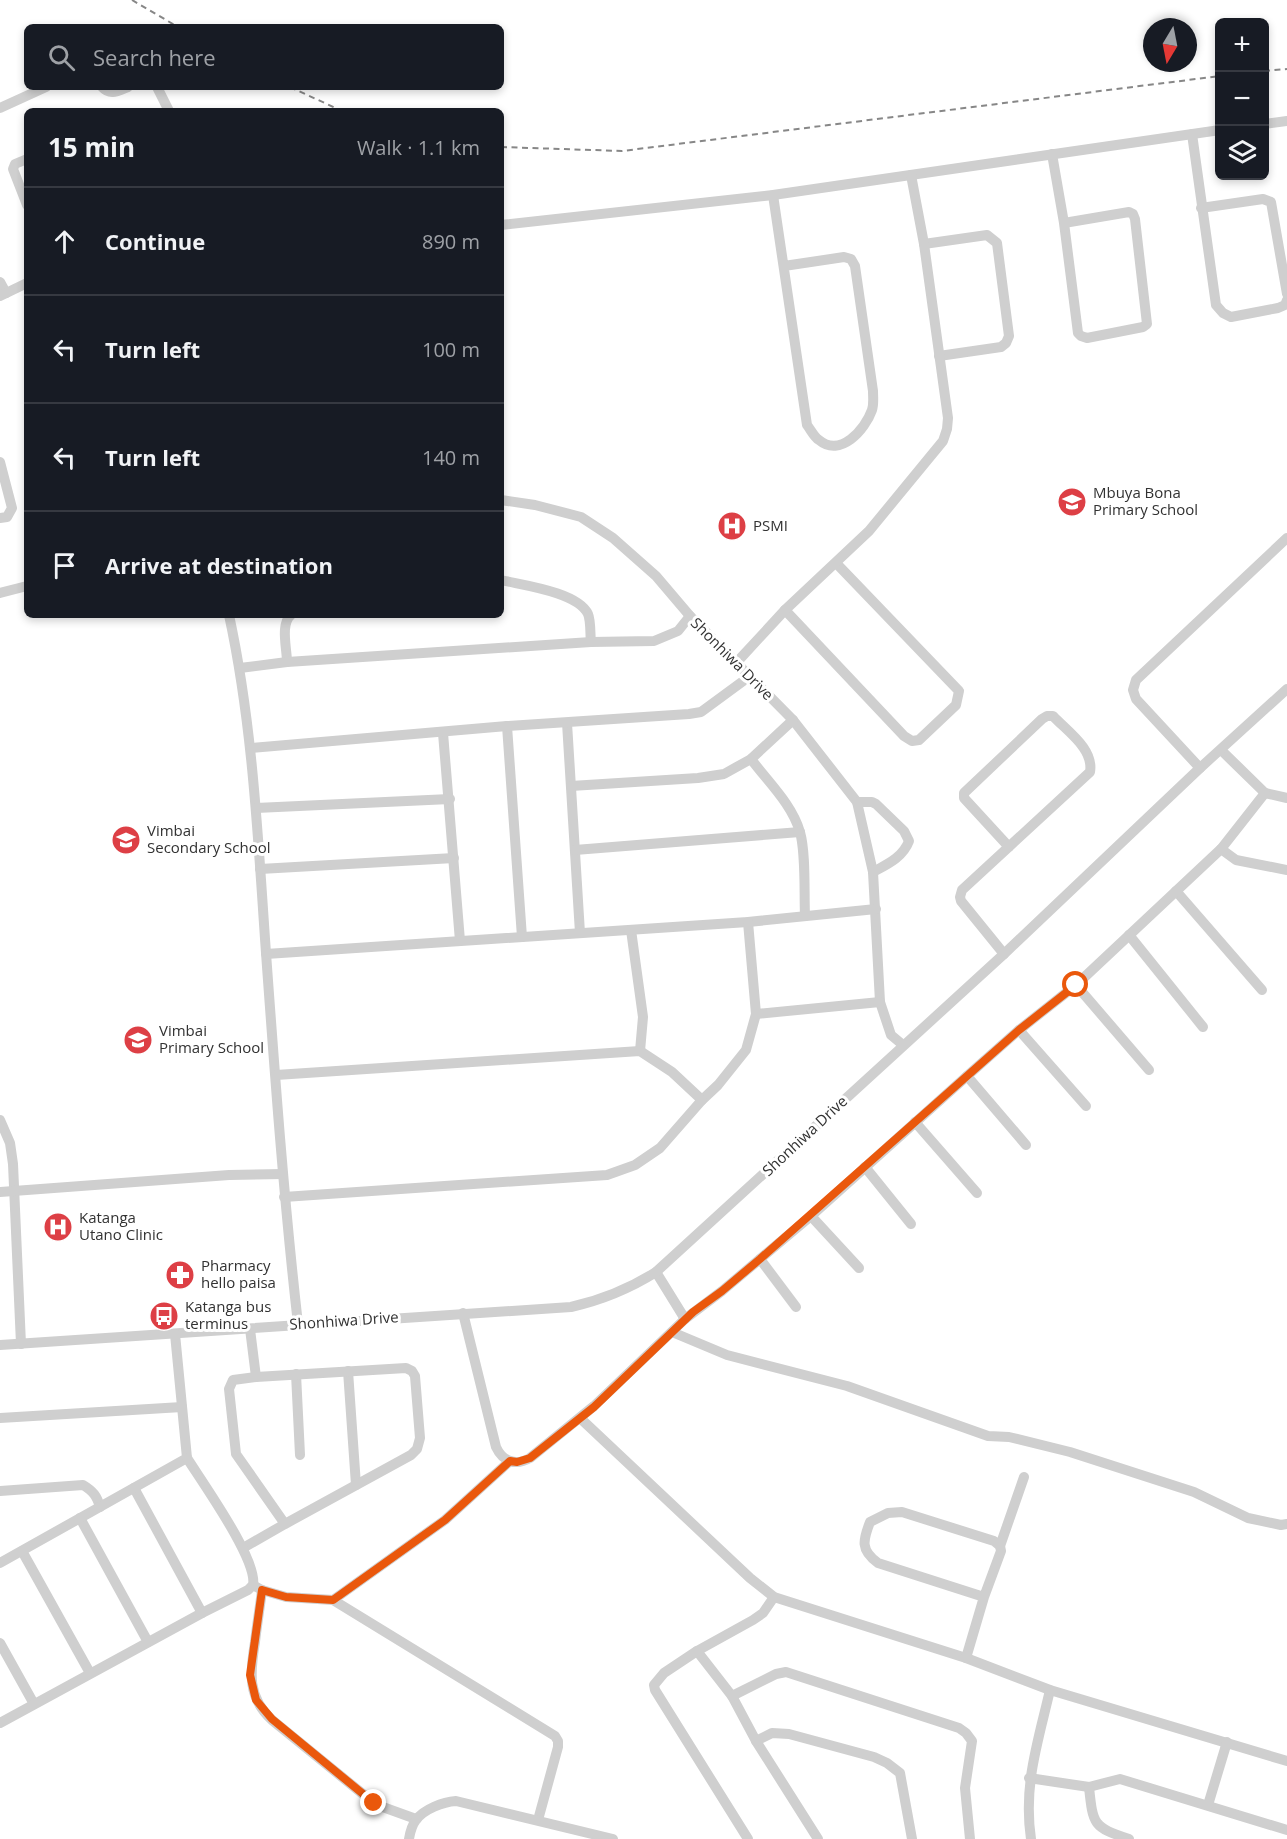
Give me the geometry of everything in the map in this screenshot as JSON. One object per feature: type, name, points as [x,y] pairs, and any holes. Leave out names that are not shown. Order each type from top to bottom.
[{"type":"street","points":[[0,108],[39,90]]},
{"type":"street","points":[[106,90],[114,93],[121,90]]},
{"type":"street","points":[[158,90],[168,108]]},
{"type":"street","points":[[1269,123],[1287,121]]},
{"type":"street","points":[[504,225],[773,195],[1215,131]]},
{"type":"street","points":[[1192,134],[1216,305],[1223,314],[1231,317],[1278,308],[1285,305],[1287,300]]},
{"type":"street","points":[[1052,154],[1064,223],[1078,333],[1087,338],[1143,327],[1147,324],[1136,219],[1133,214],[1129,212],[1064,223]]},
{"type":"street","points":[[24,160],[15,164],[13,169],[24,197]]},
{"type":"street","points":[[737,662],[785,610],[869,531],[943,441],[948,418],[924,244],[911,176]]},
{"type":"street","points":[[773,195],[807,425],[819,441],[840,446],[849,441],[863,426],[873,407],[873,392],[855,266],[851,259],[844,257],[784,266]]},
{"type":"street","points":[[1201,208],[1263,199],[1271,202],[1287,294]]},
{"type":"street","points":[[924,244],[987,235],[997,243],[1009,336],[1006,343],[1001,347],[939,356]]},
{"type":"street","points":[[0,282],[3,295],[24,284]]},
{"type":"street","points":[[0,462],[12,508],[7,517],[0,518]]},
{"type":"street","name":"Shonhiwa Drive","points":[[0,1345],[571,1307],[616,1294],[656,1272],[903,1046],[891,1035],[880,1002],[873,872],[857,802],[793,720],[690,616],[656,576],[613,538],[581,517],[535,505],[504,500]]},
{"type":"street","points":[[1200,768],[1136,699],[1133,690],[1136,680],[1287,538]]},
{"type":"street","points":[[785,610],[904,736],[912,741],[919,740],[927,733],[956,705],[959,691],[836,563]]},
{"type":"street","points":[[504,581],[574,600],[588,614],[591,642]]},
{"type":"street","points":[[0,593],[24,587]]},
{"type":"street","points":[[240,668],[287,662],[654,640],[678,631],[690,616]]},
{"type":"street","points":[[229,618],[240,668],[251,748],[282,1174],[298,1324]]},
{"type":"street","points":[[287,618],[285,624],[287,662]]},
{"type":"street","points":[[251,748],[507,726],[689,714],[701,712],[750,676]]},
{"type":"street","points":[[903,1046],[1287,689]]},
{"type":"street","points":[[1004,954],[960,897],[962,890],[1009,847],[1090,772],[1092,764],[1089,754],[1053,716],[1042,719],[964,793],[964,798],[1009,847]]},
{"type":"street","points":[[571,786],[698,778],[724,774],[751,759],[793,720]]},
{"type":"street","points":[[567,723],[580,933]]},
{"type":"street","points":[[507,726],[522,937]]},
{"type":"street","points":[[443,733],[460,941]]},
{"type":"street","points":[[1221,750],[1265,793],[1287,798]]},
{"type":"street","points":[[751,759],[778,792],[800,832],[805,916]]},
{"type":"street","points":[[463,1313],[496,1447],[499,1453],[510,1461],[517,1462],[530,1458],[580,1418],[685,1319],[811,1216],[1019,1030],[1076,985],[1221,849],[1265,793]]},
{"type":"street","points":[[256,808],[450,799]]},
{"type":"street","points":[[857,802],[876,804],[904,831],[909,841],[895,860],[873,872]]},
{"type":"street","points":[[575,850],[800,832]]},
{"type":"street","points":[[1221,849],[1236,860],[1287,870]]},
{"type":"street","points":[[260,869],[454,858]]},
{"type":"street","points":[[1176,891],[1262,990]]},
{"type":"street","points":[[266,954],[748,922],[876,909]]},
{"type":"street","points":[[284,1197],[607,1174],[635,1165],[660,1148],[718,1085],[746,1050],[756,1014],[748,922]]},
{"type":"street","points":[[631,930],[642,1017],[640,1051]]},
{"type":"street","points":[[1129,935],[1203,1028]]},
{"type":"street","points":[[1076,985],[1149,1070]]},
{"type":"street","points":[[756,1014],[880,1002]]},
{"type":"street","points":[[1019,1030],[1086,1106]]},
{"type":"street","points":[[276,1076],[640,1051],[672,1072],[702,1100]]},
{"type":"street","points":[[967,1076],[1026,1145]]},
{"type":"street","points":[[915,1122],[977,1193]]},
{"type":"street","points":[[1,1124],[10,1143],[13,1164],[21,1344]]},
{"type":"street","points":[[865,1167],[911,1224]]},
{"type":"street","points":[[0,1192],[229,1175],[282,1174]]},
{"type":"street","points":[[811,1216],[859,1268]]},
{"type":"street","points":[[760,1259],[796,1307]]},
{"type":"street","points":[[656,1272],[685,1319]]},
{"type":"street","points":[[250,1329],[256,1377]]},
{"type":"street","points":[[672,1332],[727,1355],[847,1386],[988,1436],[1009,1437],[1071,1452],[1194,1492],[1248,1518],[1281,1525],[1287,1524]]},
{"type":"street","points":[[175,1334],[187,1458],[243,1548],[257,1588],[250,1675],[253,1692],[260,1707],[369,1799],[380,1806],[416,1820]]},
{"type":"street","points":[[243,1548],[414,1452],[420,1438],[415,1376],[412,1371],[406,1368],[296,1374],[233,1380],[230,1383],[236,1454],[285,1524]]},
{"type":"street","points":[[348,1371],[356,1485]]},
{"type":"street","points":[[296,1374],[300,1455]]},
{"type":"street","points":[[0,1418],[182,1407]]},
{"type":"street","points":[[580,1418],[750,1578],[774,1597],[966,1658],[1050,1690],[1287,1761]]},
{"type":"street","points":[[1,1560],[22,1551],[187,1458]]},
{"type":"street","points":[[333,1600],[445,1520],[510,1461]]},
{"type":"street","points":[[966,1658],[1001,1551],[1000,1546],[1024,1478]]},
{"type":"street","points":[[0,1491],[83,1485],[92,1490],[100,1507]]},
{"type":"street","points":[[134,1488],[202,1613]]},
{"type":"street","points":[[984,1598],[878,1563],[868,1556],[864,1537],[870,1522],[888,1513],[902,1512],[994,1541],[1000,1546]]},
{"type":"street","points":[[80,1518],[148,1642]]},
{"type":"street","points":[[22,1551],[90,1673]]},
{"type":"street","points":[[0,1723],[248,1590],[257,1588],[286,1597],[333,1600],[555,1736],[558,1747],[538,1820]]},
{"type":"street","points":[[748,1839],[655,1690],[654,1684],[664,1672],[753,1620],[762,1613],[774,1597]]},
{"type":"street","points":[[0,1643],[34,1704]]},
{"type":"street","points":[[697,1651],[732,1696],[756,1741],[818,1839]]},
{"type":"street","points":[[732,1696],[776,1674],[786,1672],[959,1728],[972,1741],[965,1788],[970,1839]]},
{"type":"street","points":[[1031,1839],[1028,1817],[1029,1778],[1050,1690]]},
{"type":"street","points":[[756,1741],[772,1734],[789,1734],[874,1757],[887,1764],[900,1773],[912,1839]]},
{"type":"street","points":[[1208,1805],[1227,1742]]},
{"type":"street","points":[[1029,1778],[1089,1787],[1120,1779],[1287,1830]]},
{"type":"street","points":[[1089,1787],[1094,1820],[1103,1830],[1129,1839]]},
{"type":"street","points":[[409,1839],[416,1820],[443,1803],[456,1801],[612,1839]]},
{"type":"railway","points":[[132,0],[173,24]]},
{"type":"railway","points":[[1269,71],[1287,69]]},
{"type":"railway","points":[[504,147],[622,151],[1215,77]]},
{"type":"railway","points":[[296,90],[336,108]]},
{"type":"place","name":"Mbuya Bona Primary School","points":[[1072,502]]},
{"type":"place","name":"PSMI","points":[[732,526]]},
{"type":"place","name":"Vimbai Secondary School","points":[[126,840]]},
{"type":"place","name":"Vimbai Primary School","points":[[138,1040]]},
{"type":"place","name":"Katanga Utano Clinic","points":[[58,1227]]},
{"type":"place","name":"Pharmacy hello paisa","points":[[180,1275]]},
{"type":"place","name":"Katanga bus terminus","points":[[164,1316]]},
{"type":"route","points":[[374,1803],[266,1714],[256,1700],[250,1675],[262,1590],[286,1597],[333,1600],[445,1520],[472,1493],[510,1461],[524,1461],[530,1458],[594,1407],[693,1312],[722,1291],[811,1216],[1019,1030],[1076,985]]}]
